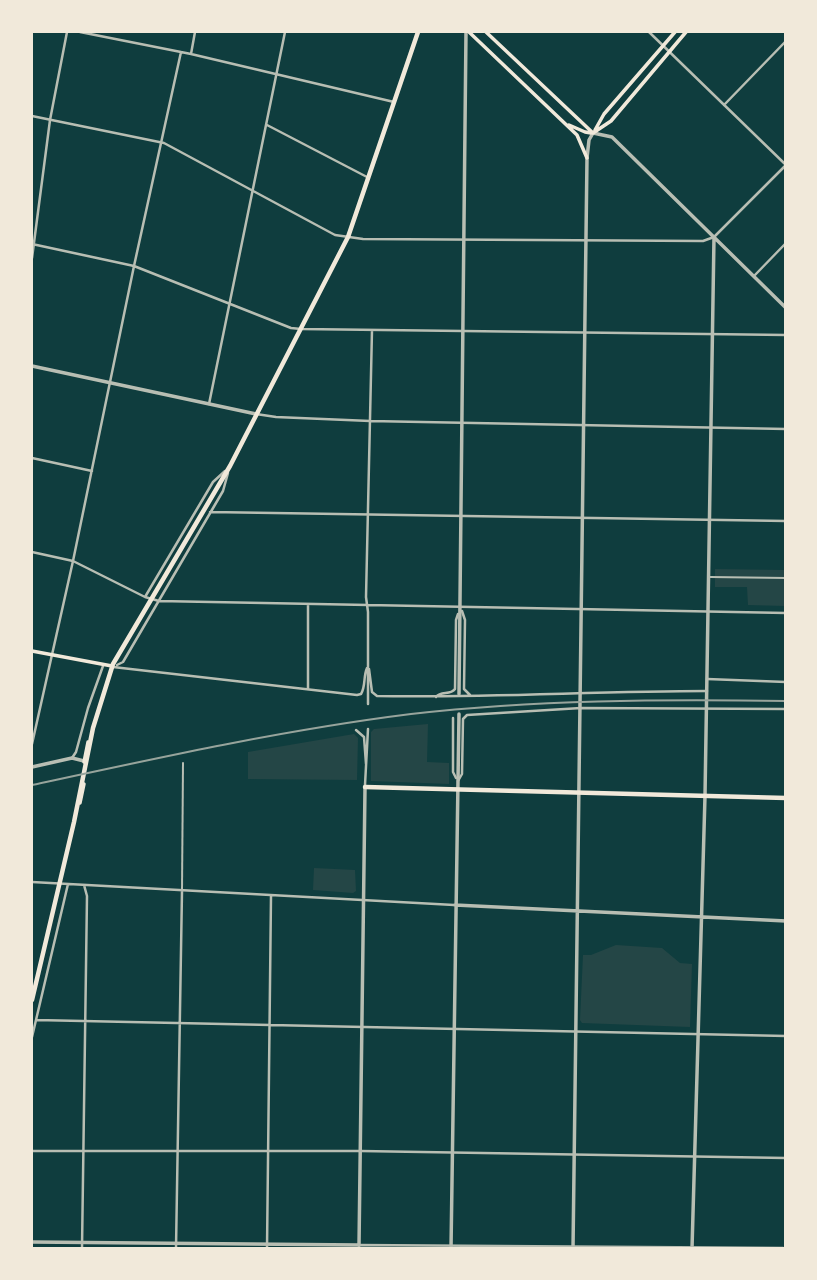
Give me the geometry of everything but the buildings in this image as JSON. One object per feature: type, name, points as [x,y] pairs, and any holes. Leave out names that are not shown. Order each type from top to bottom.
[{"type":"main road","points":[[32,1000],[104,686],[117,655],[230,466],[348,237],[418,32]]},
{"type":"main road","points":[[468,32],[581,140],[587,158]]},
{"type":"main road","points":[[486,32],[593,133]]},
{"type":"main road","points":[[593,133],[604,114],[675,32]]},
{"type":"main road","points":[[561,119],[579,130],[593,133],[611,121],[685,32]]},
{"type":"main road","points":[[32,651],[113,667],[92,726],[84,761],[82,795],[61,883]]},
{"type":"main road","points":[[365,787],[786,798]]},
{"type":"street","points":[[32,258],[50,120],[67,32]]},
{"type":"street","points":[[80,32],[191,54],[394,102]]},
{"type":"street","points":[[191,54],[195,32]]},
{"type":"street","points":[[209,404],[285,32]]},
{"type":"street","points":[[457,696],[461,608],[468,32]]},
{"type":"street","points":[[32,116],[161,142],[335,235],[703,241],[714,237],[785,165],[649,32]]},
{"type":"street","points":[[724,104],[786,41]]},
{"type":"street","points":[[32,744],[181,52]]},
{"type":"street","points":[[266,125],[370,179]]},
{"type":"street","points":[[573,1248],[587,158],[589,140],[593,133],[612,137],[786,308]]},
{"type":"street","points":[[692,1248],[707,707],[714,237]]},
{"type":"street","points":[[753,276],[786,243]]},
{"type":"street","points":[[32,244],[134,266],[291,328],[786,335]]},
{"type":"street","points":[[368,704],[367,515],[372,330]]},
{"type":"street","points":[[32,366],[276,417],[786,429]]},
{"type":"street","points":[[32,458],[92,471]]},
{"type":"street","points":[[113,667],[123,663],[223,491],[230,466]]},
{"type":"street","points":[[147,598],[213,482],[230,466]]},
{"type":"street","points":[[210,512],[786,521]]},
{"type":"street","points":[[32,552],[73,561],[147,598],[159,601],[786,613]]},
{"type":"street","points":[[709,577],[786,578]]},
{"type":"street","points":[[113,667],[150,605],[147,598]]},
{"type":"street","points":[[307,689],[308,604]]},
{"type":"street","points":[[436,697],[440,693],[455,689],[456,620],[461,608]]},
{"type":"street","points":[[461,608],[465,620],[464,689],[473,697]]},
{"type":"street","points":[[72,758],[103,665]]},
{"type":"street","points":[[113,667],[357,695],[364,689],[364,674],[368,666]]},
{"type":"street","points":[[368,666],[373,694],[473,697],[582,691],[707,691]]},
{"type":"street","points":[[707,680],[786,681]]},
{"type":"street","points":[[458,781],[462,774],[465,717],[581,708],[786,709]]},
{"type":"street","points":[[451,1248],[459,714]]},
{"type":"street","points":[[453,719],[453,772],[458,781]]},
{"type":"street","points":[[359,1247],[368,729]]},
{"type":"street","points":[[356,730],[364,738],[366,764]]},
{"type":"street","points":[[32,767],[72,758],[84,761]]},
{"type":"street","points":[[176,1246],[183,763]]},
{"type":"street","points":[[32,882],[786,921]]},
{"type":"street","points":[[32,1037],[68,884]]},
{"type":"street","points":[[82,1248],[87,896],[84,885]]},
{"type":"street","points":[[267,1246],[271,896]]},
{"type":"street","points":[[36,1020],[786,1036]]},
{"type":"street","points":[[32,1152],[361,1151],[786,1158]]},
{"type":"street","points":[[32,1242],[82,1241],[176,1246],[783,1248]]},
{"type":"shaded area","points":[[715,569],[785,570],[785,606],[748,605],[747,587],[715,587]]},
{"type":"shaded area","points":[[428,724],[427,762],[449,763],[449,784],[371,781],[371,732],[374,729]]},
{"type":"shaded area","points":[[354,734],[358,738],[357,780],[248,779],[248,752]]},
{"type":"shaded area","points":[[314,868],[355,870],[356,891],[313,890]]},
{"type":"shaded area","points":[[616,945],[662,948],[680,963],[692,964],[690,1027],[582,1023],[583,955],[591,955]]},
{"type":"railway","points":[[32,785],[268,736],[411,714],[598,702],[786,701]]}]
